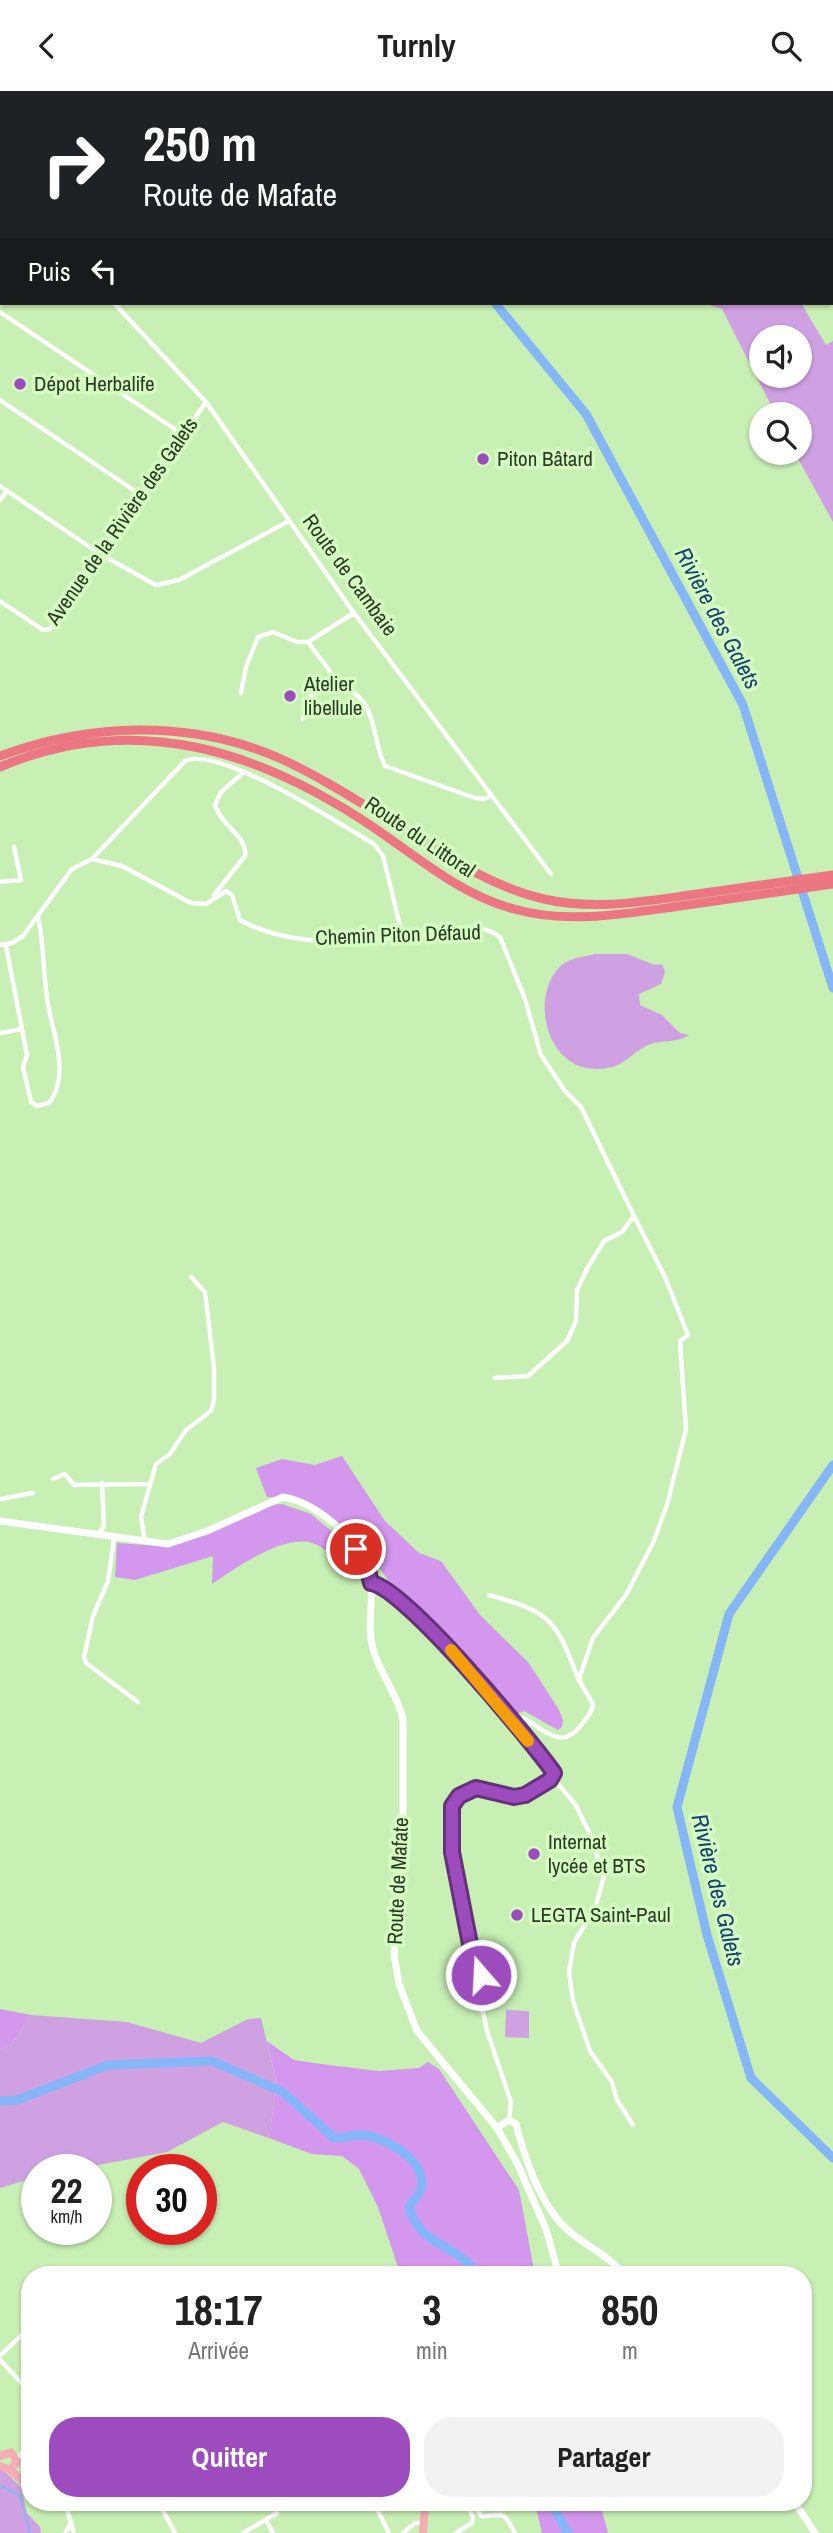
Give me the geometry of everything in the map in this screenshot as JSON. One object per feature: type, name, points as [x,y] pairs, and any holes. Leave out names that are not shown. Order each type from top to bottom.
[{"type":"highway","name":"Route du Littoral","points":[[0,756],[45,741],[97,732],[150,729],[193,733],[276,756],[323,780],[458,863],[507,888],[546,900],[581,905],[640,907],[833,884]]},
{"type":"highway","name":"Route du Littoral","points":[[0,767],[65,747],[115,741],[163,741],[212,749],[263,765],[310,788],[439,873],[493,902],[554,917],[585,917],[833,875]]},
{"type":"main road","name":"Route de Mafate","points":[[0,1521],[145,1543],[168,1544],[181,1541],[275,1499],[287,1498],[316,1511],[344,1536],[364,1559],[371,1583],[372,1645],[398,1700],[404,1731],[403,1858],[394,1954],[399,1985],[407,2011],[426,2044],[496,2128],[518,2165],[546,2229],[556,2266]]},
{"type":"main road","points":[[496,2128],[509,2120],[516,2124],[527,2162],[561,2224],[610,2258],[617,2266]]},
{"type":"main road","points":[[6,2460],[21,2476]]},
{"type":"main road","points":[[423,2533],[424,2511]]},
{"type":"main road","points":[[800,2511],[815,2533]]},
{"type":"street","name":"Route de Cambaie","points":[[116,305],[206,402],[354,613],[551,874]]},
{"type":"street","points":[[0,312],[182,434]]},
{"type":"street","points":[[0,400],[141,495]]},
{"type":"street","name":"Avenue de la Rivière des Galets","points":[[0,601],[43,630],[50,629],[206,402]]},
{"type":"street","points":[[0,486],[100,554],[150,584],[171,583],[289,520]]},
{"type":"street","points":[[0,500],[7,491]]},
{"type":"street","points":[[241,693],[246,667],[258,637],[272,632],[297,642],[308,642],[354,613]]},
{"type":"street","points":[[308,642],[329,670],[333,685]]},
{"type":"street","points":[[303,719],[310,696],[333,685],[346,689],[368,707],[374,717],[375,738],[385,766],[475,798],[485,799],[491,795]]},
{"type":"street","points":[[38,917],[47,997],[58,1043],[57,1084],[51,1101],[37,1106],[31,1102],[23,1067],[27,1055],[3,945],[23,936],[72,869],[92,859],[185,761],[196,759],[243,772],[294,796],[374,844],[383,856],[403,938]]},
{"type":"street","points":[[206,904],[245,856],[244,844],[220,818],[215,805],[221,792],[243,772]]},
{"type":"street","points":[[0,882],[21,880],[14,847]]},
{"type":"street","name":"Chemin Piton Défaud","points":[[92,859],[122,866],[191,903],[206,904],[226,891],[232,895],[240,920],[273,935],[337,940],[403,938],[477,929],[500,937],[525,999],[541,1055],[565,1091],[581,1107],[634,1216]]},
{"type":"street","points":[[0,1034],[22,1029]]},
{"type":"street","points":[[495,1378],[528,1375],[570,1337],[576,1321],[577,1290],[588,1267],[604,1241],[622,1232],[634,1216],[666,1277],[688,1335],[680,1341],[686,1429],[667,1504],[653,1543],[626,1595],[593,1637],[580,1682]]},
{"type":"street","points":[[145,1543],[141,1517],[156,1464],[170,1454],[186,1430],[211,1411],[214,1400],[214,1368],[205,1292],[191,1277]]},
{"type":"street","points":[[53,1479],[65,1473],[74,1485],[150,1484]]},
{"type":"street","points":[[97,1536],[104,1526],[102,1483]]},
{"type":"street","points":[[0,1499],[33,1493]]},
{"type":"street","points":[[114,1538],[107,1581],[93,1616],[84,1657],[86,1663],[138,1702]]},
{"type":"street","points":[[371,1583],[385,1589],[440,1638],[552,1770],[553,1778],[580,1815],[604,1876],[596,1905],[574,1943],[569,1972],[573,2001],[590,2051],[612,2082],[616,2097],[633,2125]]},
{"type":"street","points":[[371,1593],[385,1589]]},
{"type":"street","points":[[489,1595],[532,1609],[557,1627],[593,1709],[573,1735],[554,1737],[523,1718],[510,1720]]},
{"type":"street","points":[[509,2120],[511,2102],[487,2031],[481,2002],[481,1975],[471,1949],[452,1852],[452,1806],[459,1796],[470,1790],[522,1796],[553,1778]]},
{"type":"street","points":[[21,2336],[0,2358],[21,2382]]},
{"type":"street","points":[[67,2511],[74,2533]]},
{"type":"street","points":[[163,2511],[175,2533]]},
{"type":"street","points":[[378,2511],[389,2533]]},
{"type":"street","points":[[456,2533],[472,2523],[470,2511]]},
{"type":"street","points":[[478,2511],[481,2516],[502,2513],[515,2533]]},
{"type":"street","points":[[243,2533],[277,2513]]},
{"type":"street","points":[[266,2520],[273,2533]]},
{"type":"street","points":[[403,2533],[415,2523],[423,2523]]},
{"type":"street","points":[[65,2533],[71,2524]]},
{"type":"shaded area","points":[[709,305],[802,305],[826,345],[833,341],[833,522],[802,465],[812,465],[812,402],[769,402],[762,388],[812,388],[812,325],[749,325],[749,362],[722,309]]},
{"type":"shaded area","points":[[594,954],[627,954],[655,965],[662,964],[665,972],[661,984],[639,994],[640,1005],[662,1015],[680,1033],[689,1035],[679,1040],[648,1045],[612,1067],[588,1068],[569,1061],[556,1047],[548,1029],[545,1009],[547,989],[555,973],[568,961]]},
{"type":"shaded area","points":[[342,1456],[385,1521],[419,1553],[441,1561],[480,1615],[528,1662],[558,1708],[563,1720],[562,1727],[558,1730],[524,1711],[510,1717],[447,1641],[404,1603],[373,1559],[353,1538],[324,1517],[285,1498],[267,1497],[256,1468],[282,1459],[315,1465]]},
{"type":"shaded area","points":[[282,1504],[311,1514],[358,1553],[345,1564],[312,1543],[288,1543],[260,1554],[212,1584],[213,1556],[135,1580],[115,1577],[117,1543],[160,1546],[265,1505]]},
{"type":"shaded area","points":[[0,2009],[31,2015],[11,2045],[0,2049]]},
{"type":"shaded area","points":[[506,2010],[529,2011],[529,2038],[505,2037]]},
{"type":"shaded area","points":[[31,2015],[127,2022],[201,2043],[248,2019],[261,2018],[277,2084],[269,2138],[223,2122],[167,2152],[126,2154],[126,2160],[112,2162],[112,2154],[21,2154],[21,2182],[0,2188],[0,2049],[11,2045]]},
{"type":"shaded area","points":[[267,2041],[294,2060],[378,2071],[419,2068],[428,2062],[439,2069],[519,2190],[533,2266],[398,2266],[378,2207],[359,2169],[342,2156],[312,2154],[269,2138],[277,2084]]},
{"type":"shaded area","points":[[0,2467],[21,2487],[21,2511],[27,2511],[40,2527],[41,2533],[0,2533]]},
{"type":"shaded area","points":[[537,2511],[602,2511],[608,2533],[542,2533]]},
{"type":"waterway","name":"Rivière des Galets","points":[[497,305],[586,414],[743,705],[833,988]]},
{"type":"waterway","name":"Rivière des Galets","points":[[833,1465],[729,1614],[677,1807],[707,1935],[751,2078],[833,2158]]},
{"type":"waterway","points":[[0,2101],[17,2100],[108,2065],[212,2061],[283,2092],[334,2138],[371,2136],[403,2152],[418,2169],[421,2179],[420,2192],[409,2207],[414,2221],[431,2239],[470,2266]]},
{"type":"waterway","points":[[0,2485],[20,2496],[21,2500]]},
{"type":"waterway","points":[[24,2511],[30,2533]]},
{"type":"waterway","points":[[556,2511],[568,2533]]},
{"type":"slow traffic","points":[[451,1650],[528,1741]]},
{"type":"place","name":"Dépot Herbalife","points":[[20,384]]},
{"type":"place","name":"Piton Bâtard","points":[[483,459]]},
{"type":"place","name":"Atelier libellule","points":[[290,696]]},
{"type":"place","name":"Internat lycée et BTS","points":[[534,1854]]},
{"type":"place","name":"LEGTA Saint-Paul","points":[[517,1915]]},
{"type":"route","points":[[356,1549],[364,1559],[371,1583],[380,1585],[440,1638],[554,1773],[550,1780],[525,1795],[514,1797],[476,1788],[459,1796],[452,1806],[452,1852],[471,1949],[481,1975]]}]
